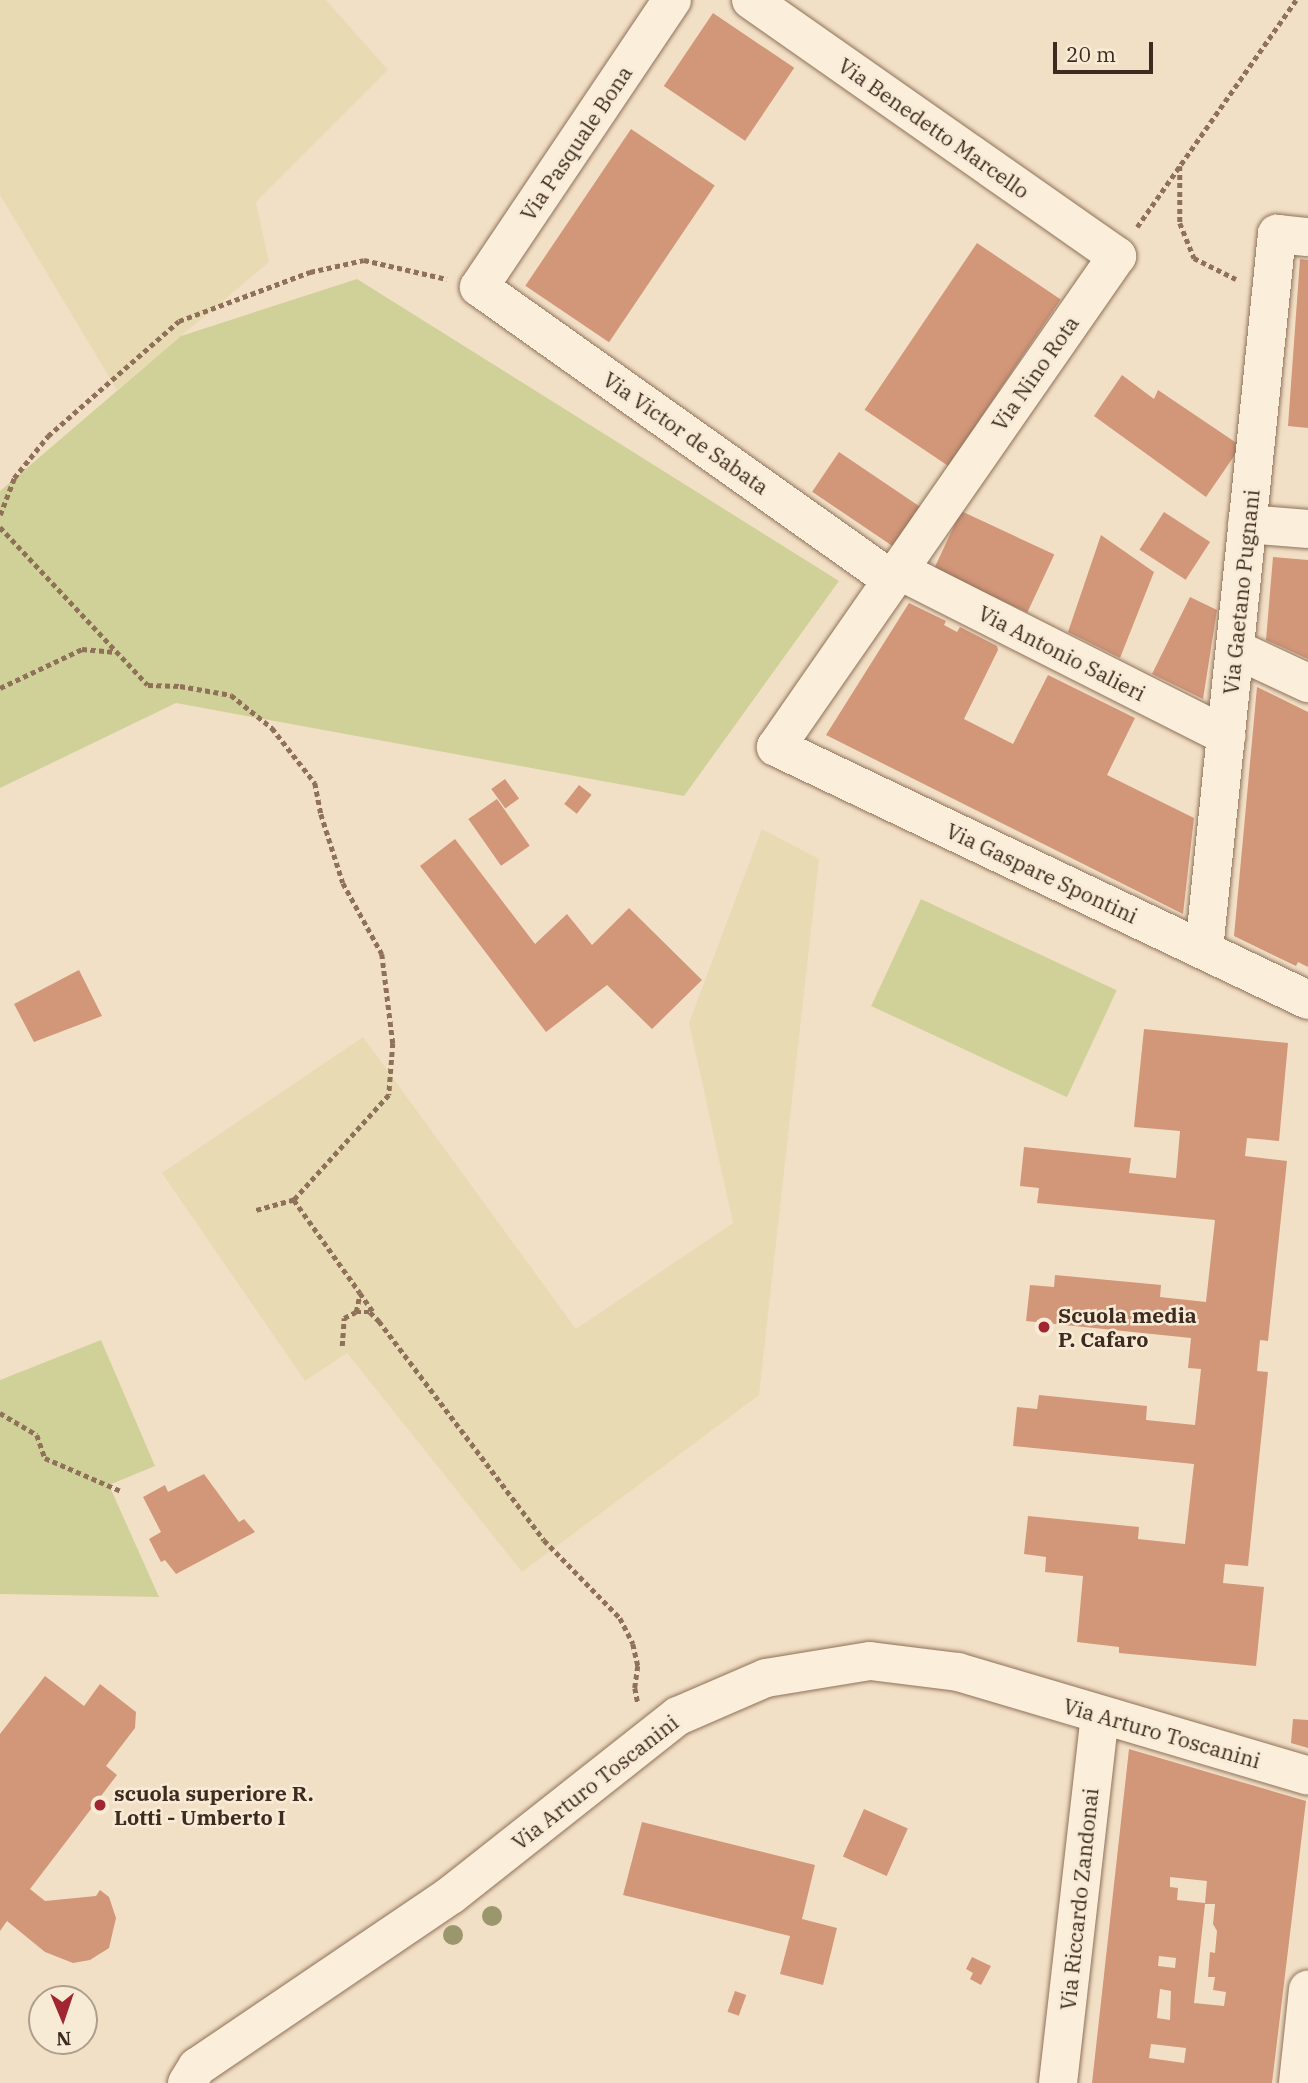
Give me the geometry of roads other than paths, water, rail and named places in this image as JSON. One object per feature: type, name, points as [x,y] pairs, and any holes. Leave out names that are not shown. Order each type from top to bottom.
[{"type":"street","name":"Via Pasquale Bona","points":[[479,287],[672,0]]},
{"type":"street","name":"Via Benedetto Marcello","points":[[751,0],[1117,256]]},
{"type":"street","name":"Via Gaetano Pugnani","points":[[1204,950],[1271,287],[1292,236]]},
{"type":"street","name":"Via Nino Rota","points":[[776,747],[1117,256]]},
{"type":"street","name":"Via Victor de Sabata","points":[[479,287],[895,575]]},
{"type":"street","points":[[1247,524],[1308,529]]},
{"type":"street","name":"Via Antonio Salieri","points":[[895,575],[1226,736]]},
{"type":"street","points":[[1235,649],[1308,683]]},
{"type":"street","name":"Via Gaspare Spontini","points":[[776,747],[1308,1000]]},
{"type":"street","name":"Via Arturo Toscanini","points":[[187,2083],[197,2067],[451,1895],[678,1716],[766,1678],[870,1661],[958,1672],[1308,1776]]},
{"type":"street","name":"Via Riccardo Zandonai","points":[[1058,2083],[1100,1715]]},
{"type":"street","points":[[1297,2083],[1308,1990]]},
{"type":"place","name":"Scuola media P. Cafaro","points":[[1044,1327]]},
{"type":"place","name":"scuola superiore R. Lotti - Umberto I","points":[[100,1805]]}]
